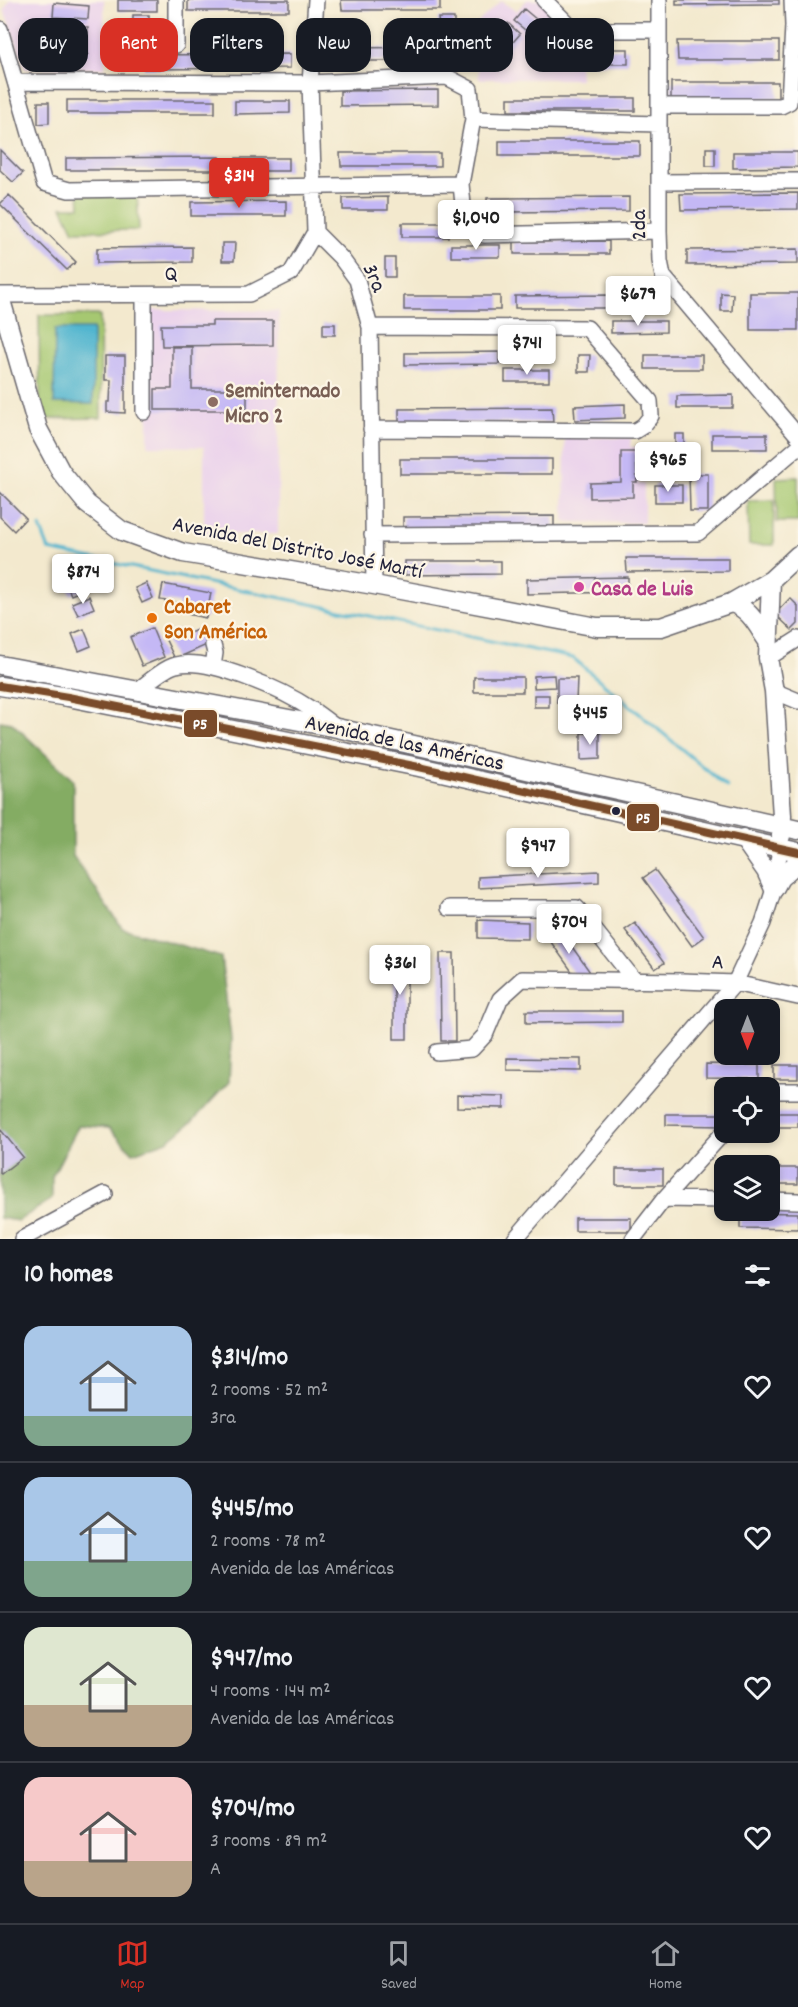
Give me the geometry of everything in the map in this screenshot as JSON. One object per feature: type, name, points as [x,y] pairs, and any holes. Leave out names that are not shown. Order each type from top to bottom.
[{"type":"main road","name":"Avenida del Distrito José Martí","points":[[0,296],[38,429],[61,472],[87,504],[122,531],[183,553],[374,585],[597,627],[661,627],[731,603],[771,580],[798,555]]},
{"type":"main road","points":[[771,580],[767,649],[790,828],[789,850]]},
{"type":"main road","points":[[731,603],[742,606],[752,617],[767,649]]},
{"type":"main road","name":"Avenida de las Américas","points":[[0,665],[338,728],[790,828]]},
{"type":"main road","name":"Avenida de las Américas","points":[[0,686],[68,697],[419,767],[789,850]]},
{"type":"main road","points":[[743,838],[766,871],[774,889]]},
{"type":"main road","points":[[774,889],[780,878],[798,862]]},
{"type":"street","points":[[176,0],[176,18]]},
{"type":"street","points":[[315,232],[310,83],[316,0]]},
{"type":"street","points":[[544,0],[574,30],[658,30]]},
{"type":"street","name":"2da","points":[[658,0],[658,182],[660,261],[663,276],[798,436]]},
{"type":"street","points":[[659,106],[781,106],[789,102],[796,26],[792,0]]},
{"type":"street","points":[[0,29],[44,183],[70,192],[461,184]]},
{"type":"street","points":[[15,82],[310,83],[447,77],[470,88],[473,119],[461,184],[464,215],[484,235],[659,231]]},
{"type":"street","points":[[473,119],[658,123]]},
{"type":"street","points":[[658,182],[798,181]]},
{"type":"street","name":"Q","points":[[0,296],[249,294],[291,273],[315,232]]},
{"type":"street","name":"3ra","points":[[315,232],[341,258],[357,280],[370,327],[374,585]]},
{"type":"street","points":[[144,295],[144,411]]},
{"type":"street","points":[[370,327],[586,328],[650,401],[651,416],[643,426],[635,431],[371,429]]},
{"type":"street","points":[[372,535],[698,533],[798,447]]},
{"type":"street","points":[[767,649],[798,639]]},
{"type":"street","points":[[213,645],[215,653],[213,666]]},
{"type":"street","points":[[137,691],[176,664],[213,666],[261,682],[291,697],[338,728]]},
{"type":"street","points":[[774,691],[798,701]]},
{"type":"street","points":[[515,1239],[735,983],[763,923],[789,850]]},
{"type":"street","points":[[449,908],[578,908],[635,981]]},
{"type":"street","name":"A","points":[[437,1052],[472,1049],[486,1035],[500,999],[522,980],[735,983],[798,997]]},
{"type":"street","points":[[780,1091],[798,1091]]},
{"type":"street","points":[[633,1239],[664,1199],[714,1143]]},
{"type":"street","points":[[22,1239],[105,1194]]},
{"type":"street","points":[[664,1199],[714,1200]]},
{"type":"street","points":[[780,1200],[798,1201]]},
{"type":"shaded area","points":[[10,0],[104,0],[104,18],[100,18],[100,68],[88,68],[88,18],[18,18],[18,49],[4,9]]},
{"type":"shaded area","points":[[527,0],[544,0],[563,18],[525,18],[525,72],[580,72],[580,79],[479,79],[479,72],[513,72],[513,18],[483,18],[501,1],[516,11]]},
{"type":"shaded area","name":"Seminternado Micro 2","points":[[148,310],[279,311],[278,534],[204,534],[204,447],[148,446]]},
{"type":"shaded area","points":[[565,437],[631,438],[630,447],[639,447],[638,484],[644,484],[644,523],[564,522]]},
{"type":"green space","points":[[79,192],[137,192],[139,230],[74,231],[62,207],[80,207]]},
{"type":"green space","points":[[39,315],[100,315],[101,418],[40,419]]},
{"type":"green space","points":[[798,477],[798,522],[777,522],[776,478]]},
{"type":"green space","points":[[774,500],[774,545],[749,545],[748,501]]},
{"type":"green space","points":[[0,721],[12,723],[73,780],[73,856],[122,928],[221,957],[231,1039],[229,1082],[192,1122],[167,1141],[133,1153],[109,1128],[79,1125],[52,1177],[52,1199],[18,1221],[0,1218]]},
{"type":"water","points":[[55,329],[93,329],[93,404],[54,403]]},
{"type":"building","points":[[118,0],[157,0],[157,11],[118,11]]},
{"type":"building","points":[[188,0],[289,0],[289,11],[188,11]]},
{"type":"building","points":[[341,0],[440,0],[440,10],[342,10]]},
{"type":"building","points":[[676,0],[779,0],[779,4],[676,5]]},
{"type":"building","points":[[54,3],[89,6],[88,19],[53,17]]},
{"type":"building","points":[[524,9],[535,18],[525,18],[525,30],[514,21]]},
{"type":"building","points":[[133,15],[149,15],[149,18],[133,18]]},
{"type":"building","points":[[513,28],[520,34],[513,42]]},
{"type":"building","points":[[677,41],[779,41],[779,60],[678,60]]},
{"type":"building","points":[[371,48],[383,48],[383,61],[371,61]]},
{"type":"building","points":[[614,49],[628,49],[628,64],[614,64]]},
{"type":"building","points":[[284,54],[290,54],[290,68],[284,68]]},
{"type":"building","points":[[178,55],[190,55],[190,69],[178,69]]},
{"type":"building","points":[[671,82],[778,82],[778,98],[671,99]]},
{"type":"building","points":[[438,90],[438,105],[340,106],[340,91]]},
{"type":"building","points":[[508,98],[635,98],[635,111],[508,111]]},
{"type":"building","points":[[67,100],[215,100],[215,113],[67,113]]},
{"type":"building","points":[[235,101],[290,101],[290,113],[235,114]]},
{"type":"building","points":[[38,102],[49,102],[49,123],[38,124]]},
{"type":"building","points":[[499,141],[640,141],[640,156],[499,156]]},
{"type":"building","points":[[706,148],[715,148],[715,166],[706,166]]},
{"type":"building","points":[[0,150],[23,173],[13,182],[0,170]]},
{"type":"building","points":[[733,152],[798,152],[798,167],[733,168]]},
{"type":"building","points":[[340,153],[440,153],[440,166],[341,166]]},
{"type":"building","points":[[220,157],[220,170],[66,170],[66,158]]},
{"type":"building","points":[[236,158],[289,158],[289,171],[237,171]]},
{"type":"building","points":[[798,193],[798,209],[681,210],[680,194]]},
{"type":"building","points":[[9,195],[76,262],[67,270],[0,204]]},
{"type":"building","points":[[388,197],[388,210],[343,210],[343,198]]},
{"type":"building","points":[[629,197],[629,211],[487,212],[487,198]]},
{"type":"building","points":[[286,201],[286,216],[191,216],[191,202]]},
{"type":"building","points":[[402,223],[448,223],[448,237],[402,237]]},
{"type":"building","points":[[609,241],[609,254],[514,254],[514,242]]},
{"type":"building","points":[[222,243],[235,243],[234,261],[222,261]]},
{"type":"building","points":[[451,245],[500,245],[500,257],[451,257]]},
{"type":"building","points":[[192,247],[192,262],[97,263],[97,248]]},
{"type":"building","points":[[798,249],[798,264],[687,265],[687,250]]},
{"type":"building","points":[[385,258],[395,258],[395,277],[385,277]]},
{"type":"building","points":[[721,293],[733,294],[732,311],[721,311]]},
{"type":"building","points":[[750,293],[798,293],[798,330],[750,330]]},
{"type":"building","points":[[610,295],[610,308],[515,308],[515,296]]},
{"type":"building","points":[[404,296],[500,296],[500,310],[404,310]]},
{"type":"building","points":[[212,321],[273,321],[273,345],[162,346],[161,325],[212,325]]},
{"type":"building","points":[[611,321],[666,321],[666,332],[611,333]]},
{"type":"building","points":[[323,324],[335,324],[335,335],[323,335]]},
{"type":"building","points":[[172,347],[192,347],[192,389],[247,389],[247,410],[155,410],[155,389],[172,389]]},
{"type":"building","points":[[499,352],[499,364],[405,365],[405,353]]},
{"type":"building","points":[[578,355],[590,355],[589,372],[578,372]]},
{"type":"building","points":[[645,355],[702,355],[702,369],[645,369]]},
{"type":"building","points":[[105,356],[125,356],[125,413],[107,412],[111,380],[105,380]]},
{"type":"building","points":[[505,370],[549,370],[549,382],[505,382]]},
{"type":"building","points":[[733,395],[733,408],[677,408],[677,396]]},
{"type":"building","points":[[625,404],[625,418],[575,420],[574,406]]},
{"type":"building","points":[[552,408],[553,422],[399,423],[399,409]]},
{"type":"building","points":[[675,434],[684,434],[684,451],[675,451]]},
{"type":"building","points":[[712,434],[767,434],[767,449],[712,449]]},
{"type":"building","points":[[621,452],[636,452],[637,482],[633,482],[633,497],[590,498],[590,483],[621,482]]},
{"type":"building","points":[[400,459],[552,459],[552,474],[400,474]]},
{"type":"building","points":[[689,474],[708,474],[708,511],[690,511]]},
{"type":"building","points":[[655,485],[682,485],[682,502],[655,502]]},
{"type":"building","points":[[0,492],[26,518],[14,531],[0,517]]},
{"type":"building","points":[[554,516],[554,530],[403,530],[403,517]]},
{"type":"building","points":[[626,558],[728,558],[728,571],[627,572]]},
{"type":"building","points":[[405,561],[501,561],[501,574],[405,575]]},
{"type":"building","points":[[628,577],[628,592],[527,594],[527,579]]},
{"type":"building","points":[[81,583],[83,590],[71,595],[68,588]]},
{"type":"building","points":[[146,583],[153,598],[142,603],[135,588]]},
{"type":"building","points":[[163,584],[211,593],[206,618],[177,612],[179,603],[160,600]]},
{"type":"building","points":[[89,596],[94,608],[78,615],[72,603]]},
{"type":"building","points":[[790,598],[798,606],[798,624],[792,630],[775,614]]},
{"type":"building","points":[[152,628],[164,657],[142,666],[130,637]]},
{"type":"building","points":[[201,628],[209,644],[175,659],[164,636],[177,630],[181,637]]},
{"type":"building","points":[[84,629],[91,646],[79,651],[72,634]]},
{"type":"building","points":[[554,675],[555,687],[534,688],[534,676]]},
{"type":"building","points":[[474,677],[523,677],[523,692],[474,692]]},
{"type":"building","points":[[557,678],[577,678],[573,714],[563,714],[563,703],[557,703]]},
{"type":"building","points":[[534,695],[549,695],[549,707],[534,707]]},
{"type":"building","points":[[581,733],[600,733],[600,759],[581,760]]},
{"type":"building","points":[[655,870],[704,937],[692,946],[643,878]]},
{"type":"building","points":[[599,871],[599,882],[478,888],[478,877]]},
{"type":"building","points":[[478,920],[528,922],[528,939],[478,938]]},
{"type":"building","points":[[635,923],[664,963],[655,969],[625,930]]},
{"type":"building","points":[[560,930],[590,972],[578,980],[548,938]]},
{"type":"building","points":[[440,953],[454,953],[455,1041],[441,1041]]},
{"type":"building","points":[[394,954],[407,954],[407,1039],[394,1039]]},
{"type":"building","points":[[526,1011],[622,1011],[622,1022],[526,1023]]},
{"type":"building","points":[[507,1058],[581,1059],[581,1071],[507,1070]]},
{"type":"building","points":[[706,1064],[759,1065],[759,1077],[706,1078]]},
{"type":"building","points":[[774,1065],[798,1065],[798,1079],[774,1077]]},
{"type":"building","points":[[457,1095],[504,1096],[504,1108],[457,1107]]},
{"type":"building","points":[[780,1113],[798,1113],[798,1127],[780,1127]]},
{"type":"building","points":[[666,1114],[714,1114],[714,1126],[666,1125]]},
{"type":"building","points":[[0,1129],[23,1157],[1,1174],[0,1173]]},
{"type":"building","points":[[780,1168],[798,1168],[798,1184],[780,1184]]},
{"type":"building","points":[[616,1169],[663,1169],[663,1185],[616,1185]]},
{"type":"building","points":[[780,1213],[798,1213],[798,1229],[740,1228],[740,1221],[780,1221]]},
{"type":"building","points":[[575,1218],[631,1218],[631,1231],[575,1231]]},
{"type":"waterway","points":[[40,527],[49,550],[573,658],[727,787]]},
{"type":"transit line","name":"P5","points":[[0,686],[68,697],[419,767],[798,852]]},
{"type":"place","name":"Seminternado Micro 2","points":[[213,402]]},
{"type":"place","name":"Casa de Luis","points":[[579,587]]},
{"type":"place","name":"Cabaret Son América","points":[[152,618]]}]
